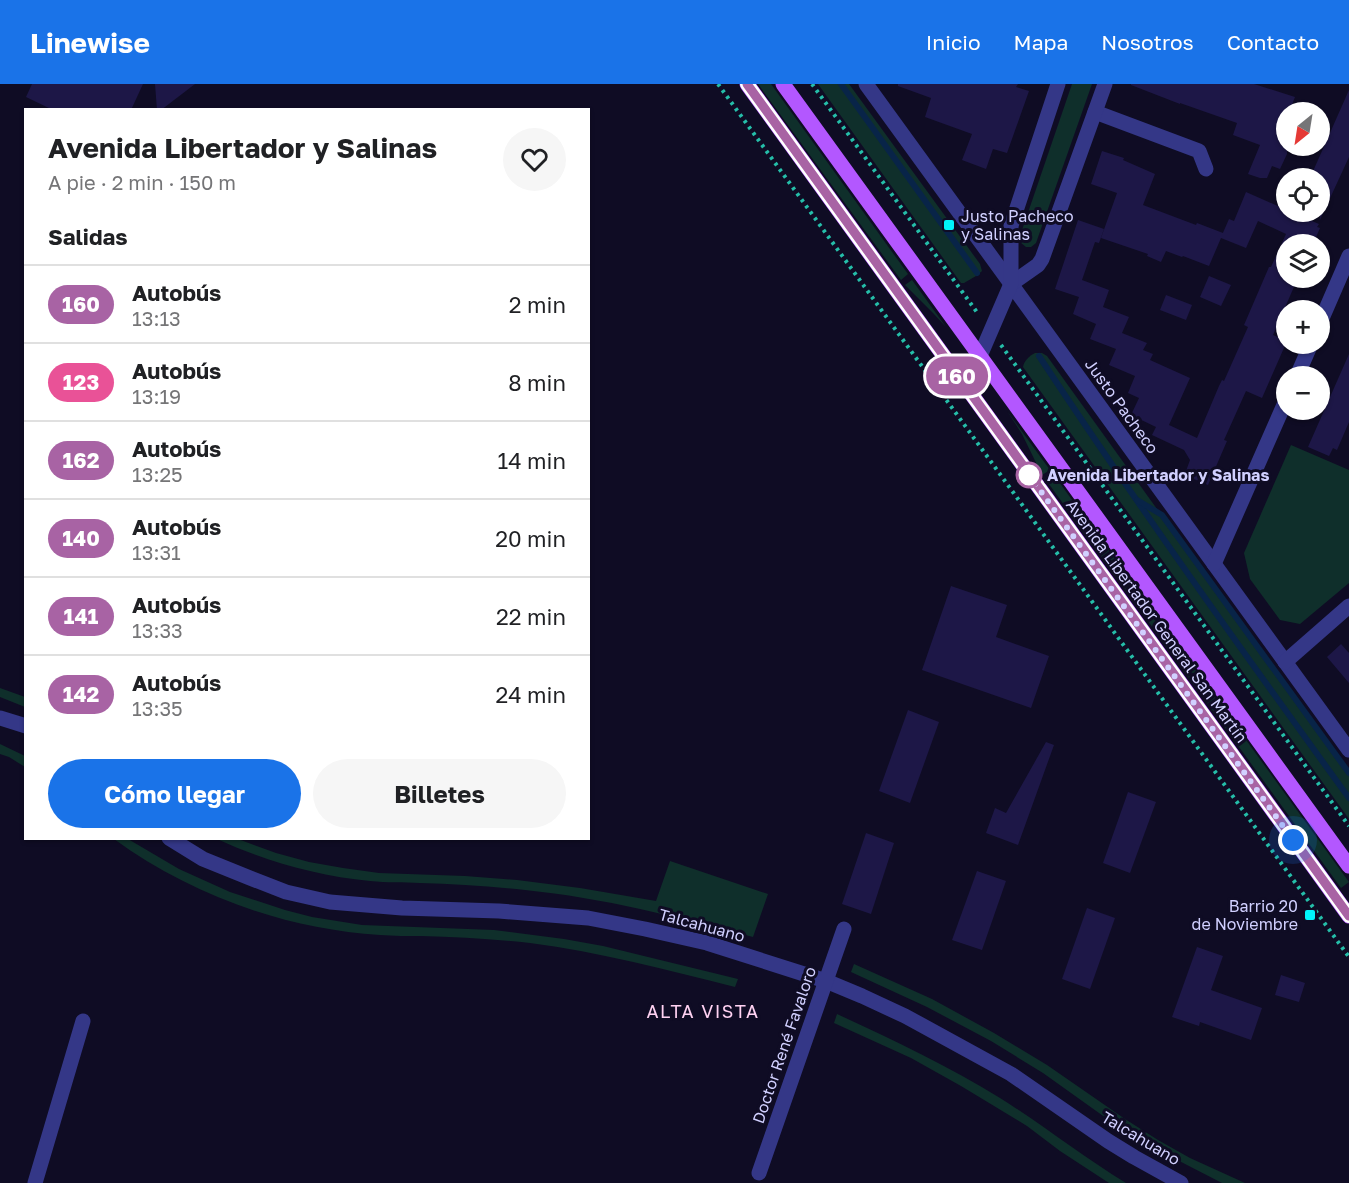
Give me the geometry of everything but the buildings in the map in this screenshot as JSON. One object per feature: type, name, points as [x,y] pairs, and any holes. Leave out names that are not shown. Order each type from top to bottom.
[{"type":"main road","name":"Avenida Libertador General San Martín","points":[[747,84],[1349,916]]},
{"type":"main road","name":"Avenida Libertador General San Martín","points":[[783,84],[1349,866]]},
{"type":"street","name":"Justo Pacheco","points":[[866,84],[1349,750]]},
{"type":"street","points":[[956,374],[980,356],[1011,284],[1011,226],[1058,84]]},
{"type":"street","points":[[1011,284],[1038,265],[1042,259],[1105,84]]},
{"type":"street","points":[[1095,112],[1199,151],[1206,169]]},
{"type":"street","points":[[1330,300],[1349,256]]},
{"type":"street","points":[[1214,564],[1277,420]]},
{"type":"street","points":[[1285,662],[1349,606]]},
{"type":"street","points":[[0,718],[24,725]]},
{"type":"street","name":"Talcahuano","points":[[172,840],[203,859],[268,885],[286,892],[330,902],[588,918],[707,943],[826,981],[905,1016],[1011,1074],[1108,1141],[1182,1183]]},
{"type":"street","name":"Doctor René Favaloro","points":[[759,1173],[844,929]]},
{"type":"street","points":[[34,1183],[83,1021]]},
{"type":"path","points":[[718,84],[1349,957]]},
{"type":"path","points":[[812,84],[1349,826]]},
{"type":"green space","points":[[758,84],[771,84],[908,274],[901,280]]},
{"type":"green space","points":[[818,84],[849,84],[980,264],[982,271],[961,283]]},
{"type":"green space","points":[[1072,84],[1092,84],[1036,243],[1031,247],[1026,247],[1020,242],[1020,236]]},
{"type":"green space","points":[[912,280],[946,327],[905,285]]},
{"type":"green space","points":[[1035,353],[1047,356],[1349,776],[1349,819],[1023,367],[1027,359]]},
{"type":"green space","points":[[1007,411],[1050,470],[1042,475],[1022,434]]},
{"type":"green space","points":[[1291,445],[1349,470],[1349,583],[1300,624],[1280,620],[1250,579],[1244,553]]},
{"type":"green space","points":[[1054,475],[1349,882],[1341,888],[1046,480]]},
{"type":"green space","points":[[0,688],[24,697],[24,707],[0,697]]},
{"type":"green space","points":[[0,744],[24,756],[24,766],[9,757],[0,754]]},
{"type":"green space","points":[[116,840],[130,840],[179,869],[230,892],[312,917],[362,925],[494,930],[564,939],[603,946],[738,979],[735,987],[608,956],[530,943],[380,935],[309,925],[240,906],[175,877]]},
{"type":"green space","points":[[219,840],[241,840],[276,853],[343,868],[379,873],[517,880],[656,901],[670,861],[768,894],[753,937],[640,909],[554,893],[472,885],[350,879],[311,871],[254,854]]},
{"type":"green space","points":[[854,964],[932,999],[994,1033],[1047,1065],[1158,1140],[1190,1158],[1245,1183],[1222,1183],[1154,1148],[1120,1128],[1043,1073],[991,1041],[927,1007],[851,972]]},
{"type":"green space","points":[[837,1014],[980,1086],[1126,1183],[1109,1183],[1027,1126],[961,1086],[911,1058],[834,1023]]},
{"type":"waterway","points":[[841,84],[977,273]]},
{"type":"waterway","points":[[1039,356],[1191,578],[1349,798]]},
{"type":"waterway","points":[[1137,500],[1162,515],[1349,773]]},
{"type":"bus line","name":"160","points":[[747,84],[1349,916]]},
{"type":"place","name":"Justo Pacheco y Salinas","points":[[949,225]]},
{"type":"place","name":"Avenida Libertador y Salinas","points":[[1029,475]]},
{"type":"place","name":"Barrio 20 de Noviembre","points":[[1310,915]]},
{"type":"district","name":"ALTA VISTA","points":[[703,1011]]},
{"type":"route","points":[[1029,475],[1293,840]]}]
